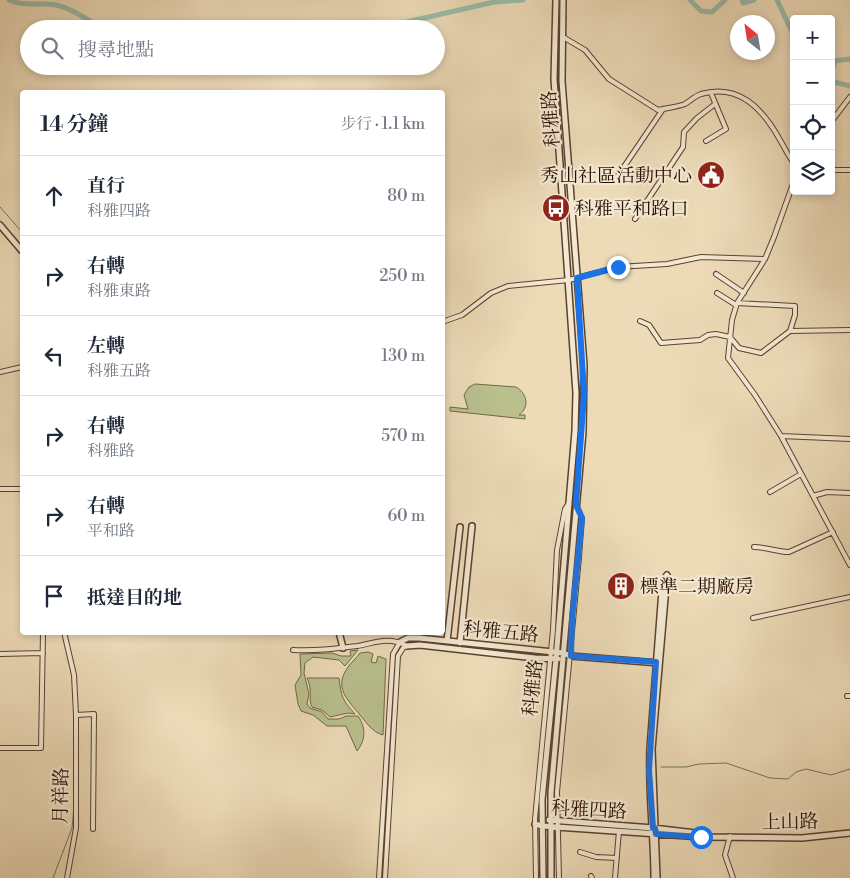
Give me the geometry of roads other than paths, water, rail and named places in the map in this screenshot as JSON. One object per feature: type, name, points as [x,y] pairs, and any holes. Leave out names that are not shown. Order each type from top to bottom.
[{"type":"street","name":"科雅路","points":[[536,878],[535,824],[569,503],[576,392],[554,79],[556,0]]},
{"type":"street","name":"科雅路","points":[[559,878],[551,793],[584,394],[562,81],[564,0]]},
{"type":"street","points":[[563,37],[585,50],[609,78],[658,110],[684,104],[701,94],[730,91],[746,99],[762,114],[790,158]]},
{"type":"street","points":[[706,141],[726,129],[711,93]]},
{"type":"street","points":[[835,117],[850,97]]},
{"type":"street","points":[[635,218],[683,147],[684,132],[697,118],[715,104]]},
{"type":"street","points":[[615,180],[663,109]]},
{"type":"street","points":[[835,170],[850,170]]},
{"type":"street","points":[[790,192],[765,259],[737,304],[732,320],[728,358],[755,395],[781,436],[850,565]]},
{"type":"street","points":[[0,225],[20,249]]},
{"type":"street","points":[[445,321],[462,315],[491,293],[508,286],[568,280],[618,267],[667,264],[701,257],[765,259]]},
{"type":"street","points":[[716,274],[744,293]]},
{"type":"street","points":[[640,320],[649,324],[660,343],[700,340],[708,335],[716,334],[730,337],[738,348],[761,353],[790,331],[795,315],[795,306],[737,304],[717,293]]},
{"type":"street","points":[[790,331],[850,330]]},
{"type":"street","points":[[0,372],[20,367]]},
{"type":"street","points":[[781,436],[850,439]]},
{"type":"street","points":[[770,492],[802,474]]},
{"type":"street","points":[[0,489],[20,489]]},
{"type":"street","points":[[813,496],[827,492],[850,493]]},
{"type":"street","name":"科雅路","points":[[551,878],[554,823],[571,656],[572,619],[582,518],[576,505]]},
{"type":"street","points":[[460,643],[472,526]]},
{"type":"street","points":[[447,641],[460,527]]},
{"type":"street","points":[[754,547],[766,547],[789,552],[833,532]]},
{"type":"street","points":[[656,878],[652,771],[657,663],[662,590],[663,581],[667,575],[657,663]]},
{"type":"street","points":[[754,618],[850,597]]},
{"type":"street","points":[[0,748],[41,748],[43,635]]},
{"type":"street","name":"月祥路","points":[[65,635],[74,674],[76,714],[76,828],[67,878]]},
{"type":"street","points":[[340,635],[342,648]]},
{"type":"street","name":"科雅五路","points":[[400,642],[408,638],[419,638],[554,652],[563,656]]},
{"type":"street","points":[[293,650],[326,650],[358,646],[377,641],[400,642],[407,646],[403,648],[398,656],[385,878]]},
{"type":"street","points":[[379,878],[393,654],[400,642]]},
{"type":"street","name":"科雅五路","points":[[407,646],[420,645],[553,658],[571,656],[657,663]]},
{"type":"street","points":[[0,654],[43,652]]},
{"type":"street","name":"科雅路","points":[[542,878],[542,800],[553,658]]},
{"type":"street","name":"月祥路","points":[[76,714],[94,714],[93,828]]},
{"type":"street","name":"科雅四路","points":[[554,823],[619,831],[654,831]]},
{"type":"street","name":"科雅四路","points":[[535,824],[554,823],[722,836]]},
{"type":"street","points":[[615,878],[619,831]]},
{"type":"street","name":"上山路","points":[[722,836],[802,838],[850,833]]},
{"type":"street","points":[[730,836],[725,855],[733,878]]},
{"type":"street","points":[[580,852],[617,858]]},
{"type":"waterway","points":[[9,0],[26,4],[56,5],[88,20]]},
{"type":"waterway","points":[[415,20],[494,2],[523,0]]},
{"type":"waterway","points":[[690,0],[701,11],[712,12],[725,0]]},
{"type":"waterway","points":[[742,0],[743,3],[754,0]]},
{"type":"waterway","points":[[777,0],[790,28]]},
{"type":"waterway","points":[[835,61],[850,59]]},
{"type":"waterway","points":[[835,82],[850,86]]},
{"type":"waterway","points":[[0,207],[20,230]]},
{"type":"waterway","points":[[661,767],[686,767],[699,764],[726,763],[770,778],[788,779],[796,772],[806,769],[831,775],[850,769]]},
{"type":"waterway","points":[[53,878],[72,828],[74,807]]},
{"type":"place","name":"秀山社區活動中心","points":[[711,175]]},
{"type":"place","name":"科雅平和路口","points":[[556,208]]},
{"type":"place","name":"標準二期廠房","points":[[621,586]]}]
